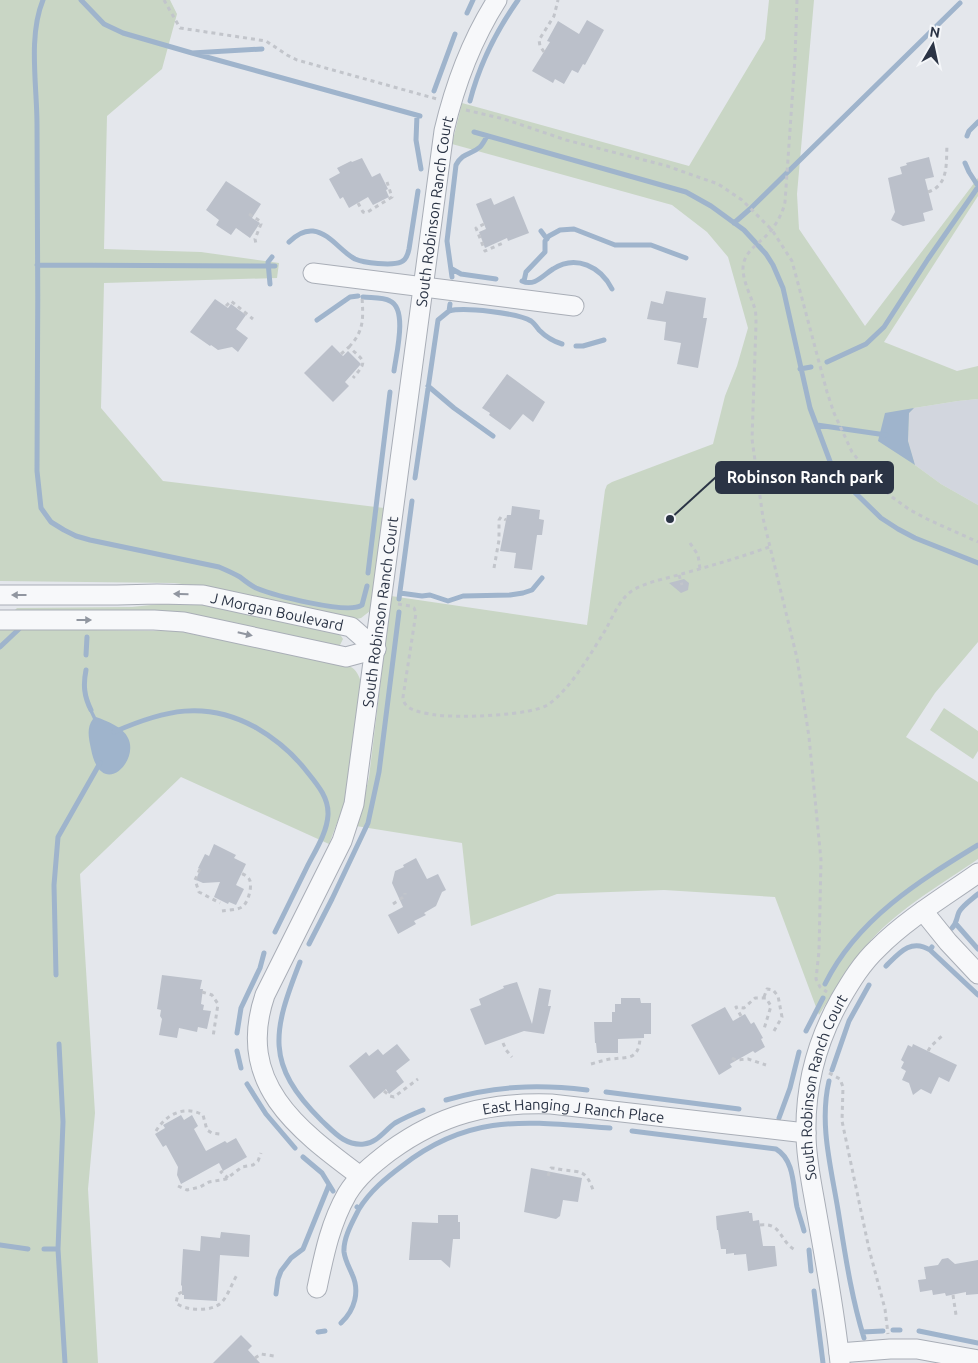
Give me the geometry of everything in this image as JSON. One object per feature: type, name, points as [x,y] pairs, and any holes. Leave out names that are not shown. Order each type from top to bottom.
[{"type":"street","name":"South Robinson Ranch Court","points":[[360,1176],[316,1141],[281,1106],[261,1070],[256,1048],[256,1034],[265,995],[342,841],[352,813],[358,783],[441,154],[448,114],[456,84],[470,49],[497,0]]},
{"type":"street","points":[[313,274],[574,306]]},
{"type":"street","name":"J Morgan Boulevard","points":[[0,595],[203,595],[351,627],[376,648]]},
{"type":"street","name":"J Morgan Boulevard","points":[[0,620],[154,620],[184,622],[346,657],[376,648]]},
{"type":"street","name":"South Robinson Ranch Court","points":[[840,1358],[808,1158],[806,1133],[808,1099],[814,1067],[827,1026],[855,975],[874,952],[923,911],[978,873]]},
{"type":"street","points":[[923,911],[948,942],[978,974]]},
{"type":"street","name":"East Hanging J Ranch Place","points":[[318,1288],[328,1236],[332,1225],[348,1192],[360,1176],[400,1144],[432,1126],[467,1112],[507,1104],[551,1104],[806,1133]]},
{"type":"street","points":[[840,1358],[896,1348],[917,1349],[978,1360]]},
{"type":"path","points":[[164,0],[180,28],[266,41],[297,60],[362,80],[442,101]]},
{"type":"path","points":[[544,52],[539,40],[554,16],[558,0]]},
{"type":"path","points":[[797,0],[786,196],[783,210],[772,230],[750,250],[745,259],[743,269],[755,310],[752,439],[760,500],[769,547],[796,658],[813,773],[821,860],[819,951],[816,979],[820,987],[841,1000]]},
{"type":"path","points":[[460,109],[504,119],[553,136],[645,160],[707,179],[736,196],[772,230],[792,261],[827,392],[852,452],[876,482],[910,510],[978,542]]},
{"type":"path","points":[[928,192],[936,189],[943,181],[947,145]]},
{"type":"path","points":[[358,202],[363,212],[366,213],[392,198],[387,182]]},
{"type":"path","points":[[250,214],[260,221],[261,224],[255,238],[256,244]]},
{"type":"path","points":[[484,224],[476,228],[485,251],[503,243]]},
{"type":"path","points":[[342,354],[360,333],[362,325],[363,280]]},
{"type":"path","points":[[226,306],[231,301],[253,319]]},
{"type":"path","points":[[349,347],[364,363],[353,378]]},
{"type":"path","points":[[494,568],[499,540],[499,520],[501,517],[506,520]]},
{"type":"path","points":[[690,543],[698,555],[700,569]]},
{"type":"path","points":[[382,601],[410,606],[414,608],[416,613],[403,697],[403,702],[406,706],[436,715],[460,716],[527,711],[548,705],[558,696],[588,656],[627,595],[633,590],[647,584],[769,547]]},
{"type":"path","points":[[679,575],[682,585]]},
{"type":"path","points":[[200,869],[194,880],[198,892],[220,903]]},
{"type":"path","points":[[222,911],[242,907],[244,904],[250,891],[250,881],[241,873]]},
{"type":"path","points":[[392,904],[405,896],[405,893]]},
{"type":"path","points":[[764,997],[767,989],[773,990],[778,996],[782,1017],[774,1031]]},
{"type":"path","points":[[202,992],[212,995],[218,1004],[213,1038]]},
{"type":"path","points":[[741,1016],[736,1007],[744,1008],[755,998],[764,997],[771,1006],[764,1029]]},
{"type":"path","points":[[928,1051],[942,1036]]},
{"type":"path","points":[[591,1064],[629,1058],[636,1052],[640,1038]]},
{"type":"path","points":[[503,1043],[512,1057]]},
{"type":"path","points":[[732,1058],[766,1065]]},
{"type":"path","points":[[814,1067],[840,1079],[843,1087],[842,1121],[869,1249],[885,1309],[889,1339]]},
{"type":"path","points":[[384,1091],[394,1097],[418,1079]]},
{"type":"path","points":[[156,1131],[164,1120],[175,1112],[188,1110],[203,1114],[207,1130],[220,1134]]},
{"type":"path","points":[[178,1186],[187,1190],[200,1187],[209,1182],[222,1181],[242,1167],[253,1165],[261,1153]]},
{"type":"path","points":[[548,1176],[551,1168],[577,1171],[587,1177],[593,1190]]},
{"type":"path","points":[[223,1171],[221,1172],[228,1178]]},
{"type":"path","points":[[760,1225],[769,1224],[774,1226],[785,1243],[795,1250]]},
{"type":"path","points":[[182,1292],[178,1294],[176,1303],[183,1307],[194,1309],[214,1307],[223,1301],[237,1275]]},
{"type":"path","points":[[952,1295],[956,1316]]},
{"type":"path","points":[[255,1358],[261,1354],[274,1356]]},
{"type":"shaded area","points":[[978,399],[978,505],[941,484],[915,465],[908,441],[909,413],[914,408]]},
{"type":"green space","points":[[0,0],[170,0],[177,14],[162,69],[107,116],[104,249],[201,252],[279,263],[277,278],[104,283],[101,408],[163,481],[384,508],[370,611],[361,618],[352,620],[198,586],[174,583],[0,581]]},
{"type":"green space","points":[[769,0],[814,0],[797,194],[799,229],[865,326],[978,178],[978,196],[884,342],[957,371],[978,366],[978,399],[914,408],[909,413],[908,441],[915,465],[941,484],[978,505],[978,642],[935,693],[906,737],[978,782],[978,859],[922,896],[883,928],[857,957],[819,1015],[775,897],[664,890],[557,894],[471,926],[462,843],[356,826],[369,777],[391,596],[587,625],[607,485],[713,444],[725,396],[737,366],[748,328],[728,257],[707,232],[672,205],[452,144],[462,103],[689,166],[765,39]]},
{"type":"green space","points":[[179,602],[197,603],[339,633],[343,639],[340,645],[334,645],[16,612],[15,610],[17,608],[132,607]]},
{"type":"green space","points":[[0,629],[177,631],[347,665],[356,671],[361,682],[345,802],[329,844],[181,777],[80,874],[95,1113],[88,1189],[98,1363],[0,1363]]},
{"type":"green space","points":[[944,708],[978,731],[978,751],[973,759],[930,730]]},
{"type":"water","points":[[914,408],[909,413],[908,441],[915,465],[878,441],[885,413]]},
{"type":"water","points":[[90,705],[96,717],[119,728],[128,738],[130,747],[129,757],[118,772],[110,774],[103,772],[96,764],[89,737],[89,730],[93,719],[87,706]]},
{"type":"building","points":[[587,20],[604,30],[585,65],[583,64],[578,73],[572,70],[564,84],[555,79],[553,83],[532,71],[550,42],[547,41],[558,21],[579,34]]},
{"type":"building","points":[[929,157],[934,177],[925,179],[933,210],[923,213],[925,221],[903,226],[891,220],[895,212],[888,178],[902,174],[900,167],[907,165],[906,163]]},
{"type":"building","points":[[362,158],[372,177],[380,173],[388,189],[386,190],[389,197],[373,205],[368,197],[349,208],[343,197],[340,199],[329,179],[340,173],[337,168]]},
{"type":"building","points":[[226,181],[261,204],[252,218],[260,223],[250,238],[236,228],[231,235],[216,225],[219,220],[206,210]]},
{"type":"building","points":[[514,196],[529,233],[508,241],[507,238],[485,248],[479,232],[486,229],[476,204],[491,198],[494,205]]},
{"type":"building","points":[[666,291],[706,298],[703,318],[707,318],[698,368],[677,364],[681,343],[664,340],[666,322],[647,319],[651,301],[663,304]]},
{"type":"building","points":[[215,299],[228,308],[231,304],[246,315],[236,329],[248,338],[238,352],[232,347],[218,350],[190,332]]},
{"type":"building","points":[[332,345],[343,356],[348,351],[361,364],[345,382],[349,386],[333,402],[304,373]]},
{"type":"building","points":[[507,374],[545,402],[533,422],[523,414],[510,430],[482,408]]},
{"type":"building","points":[[512,506],[540,510],[539,519],[544,520],[542,535],[537,535],[532,570],[514,568],[516,553],[500,551],[507,515],[511,515]]},
{"type":"building","points":[[684,579],[689,583],[688,590],[681,593],[669,583]]},
{"type":"building","points":[[214,844],[236,855],[234,858],[246,864],[236,885],[244,889],[236,905],[229,902],[228,904],[214,897],[220,882],[203,883],[196,880],[200,869],[198,868],[205,854],[209,856]]},
{"type":"building","points":[[416,858],[427,879],[438,874],[446,890],[442,892],[436,906],[424,913],[426,915],[414,921],[416,924],[398,934],[388,915],[403,907],[392,883],[395,871]]},
{"type":"building","points":[[162,975],[202,980],[200,989],[203,989],[201,1004],[204,1005],[203,1010],[211,1011],[207,1029],[198,1027],[197,1032],[179,1028],[177,1038],[159,1035],[162,1019],[160,1016],[161,1010],[157,1009]]},
{"type":"building","points":[[517,982],[532,1024],[539,988],[551,990],[548,1006],[551,1006],[544,1034],[524,1031],[485,1045],[470,1009],[481,1005],[479,999],[504,988],[503,986]]},
{"type":"building","points":[[621,998],[640,998],[641,1003],[651,1003],[651,1034],[644,1034],[644,1038],[618,1039],[618,1053],[597,1053],[594,1022],[612,1022],[612,1012],[615,1012],[615,1004],[621,1004]]},
{"type":"building","points":[[725,1007],[733,1021],[745,1014],[751,1024],[754,1022],[763,1038],[761,1039],[765,1047],[755,1053],[753,1051],[730,1064],[732,1067],[719,1075],[691,1025]]},
{"type":"building","points":[[397,1044],[410,1060],[396,1071],[404,1082],[389,1094],[386,1089],[374,1099],[349,1066],[366,1052],[369,1056],[378,1049],[383,1055]]},
{"type":"building","points":[[913,1044],[957,1065],[949,1082],[939,1077],[931,1094],[921,1089],[913,1095],[909,1083],[902,1080],[906,1071],[901,1068],[904,1062],[901,1060],[908,1045],[912,1047]]},
{"type":"building","points":[[181,1115],[184,1120],[192,1115],[198,1126],[194,1129],[206,1151],[225,1141],[227,1143],[236,1138],[247,1157],[223,1171],[219,1163],[181,1184],[177,1175],[178,1167],[166,1145],[163,1147],[155,1134],[165,1128],[163,1125]]},
{"type":"building","points":[[531,1168],[582,1178],[578,1202],[563,1200],[560,1216],[556,1219],[524,1212]]},
{"type":"building","points":[[749,1211],[749,1213],[752,1213],[753,1221],[759,1220],[763,1246],[775,1246],[777,1266],[748,1271],[746,1254],[726,1254],[726,1249],[721,1249],[716,1216]]},
{"type":"building","points":[[438,1215],[458,1215],[458,1222],[460,1222],[460,1239],[453,1239],[450,1268],[441,1260],[409,1260],[412,1222],[438,1223]]},
{"type":"building","points":[[221,1232],[250,1235],[249,1257],[220,1255],[217,1301],[184,1299],[181,1285],[183,1249],[200,1251],[201,1236],[220,1238]]},
{"type":"building","points":[[948,1258],[955,1264],[978,1260],[978,1294],[966,1295],[966,1292],[946,1296],[945,1293],[933,1295],[932,1290],[920,1292],[918,1280],[926,1279],[924,1267],[938,1265],[942,1259]]},
{"type":"building","points":[[241,1335],[252,1346],[248,1350],[260,1363],[213,1363]]},
{"type":"waterway","points":[[43,0],[38,14],[34,61],[37,109],[37,471],[41,508],[51,522],[76,536],[219,567],[240,577],[256,588],[293,599],[342,608],[354,607],[362,605],[367,586]]},
{"type":"waterway","points":[[81,0],[104,24],[123,33],[192,53],[262,49]]},
{"type":"waterway","points":[[467,13],[473,0]]},
{"type":"waterway","points":[[470,101],[478,75],[490,49],[518,0]]},
{"type":"waterway","points":[[734,223],[960,3]]},
{"type":"waterway","points":[[434,91],[455,34]]},
{"type":"waterway","points":[[192,53],[420,116]]},
{"type":"waterway","points":[[417,115],[416,140],[421,169]]},
{"type":"waterway","points":[[967,136],[969,131],[978,122]]},
{"type":"waterway","points":[[474,132],[686,192],[711,206],[744,230],[766,254],[783,288],[810,408],[831,464],[839,477],[881,518],[898,529],[915,538],[978,563]]},
{"type":"waterway","points":[[452,277],[447,241],[456,165],[461,158],[477,150],[487,136]]},
{"type":"waterway","points":[[965,163],[978,186]]},
{"type":"waterway","points":[[827,362],[866,344],[884,327],[978,187]]},
{"type":"waterway","points":[[289,242],[300,233],[306,231],[319,232],[355,259],[378,264],[401,262],[409,251],[418,191]]},
{"type":"waterway","points":[[524,281],[526,272],[545,252],[545,241],[549,236],[560,230],[574,229],[615,245],[651,245],[686,258]]},
{"type":"waterway","points":[[541,231],[547,239]]},
{"type":"waterway","points":[[270,284],[268,262],[272,257]]},
{"type":"waterway","points":[[522,281],[531,282],[539,280],[553,269],[562,265],[579,263],[595,269],[612,289]]},
{"type":"waterway","points":[[37,265],[275,266]]},
{"type":"waterway","points":[[452,269],[461,274],[496,279]]},
{"type":"waterway","points":[[317,320],[350,297],[358,296]]},
{"type":"waterway","points":[[363,297],[390,301],[398,313],[400,322],[394,371]]},
{"type":"waterway","points":[[415,478],[438,320],[449,311],[450,304]]},
{"type":"waterway","points":[[449,311],[478,310],[524,318],[532,322],[547,337],[562,344]]},
{"type":"waterway","points":[[576,346],[604,340]]},
{"type":"waterway","points":[[800,369],[811,367]]},
{"type":"waterway","points":[[428,386],[454,408],[493,436]]},
{"type":"waterway","points":[[368,573],[390,392]]},
{"type":"waterway","points":[[817,425],[886,435]]},
{"type":"waterway","points":[[399,599],[412,501]]},
{"type":"waterway","points":[[400,593],[422,596],[430,595],[448,601],[463,596],[510,595],[532,590],[542,578]]},
{"type":"waterway","points":[[309,944],[368,823],[379,772],[399,612]]},
{"type":"waterway","points":[[0,647],[19,629]]},
{"type":"waterway","points":[[86,655],[87,637]]},
{"type":"waterway","points":[[86,670],[85,690],[91,710]]},
{"type":"waterway","points":[[114,732],[132,724],[167,714],[184,711],[219,713],[255,727],[269,736],[294,756],[313,779],[324,795],[328,808],[327,822],[320,842],[275,932]]},
{"type":"waterway","points":[[56,975],[54,885],[58,837],[100,763]]},
{"type":"waterway","points":[[825,984],[838,961],[872,921],[912,888],[978,845]]},
{"type":"waterway","points":[[952,928],[961,909],[978,894]]},
{"type":"waterway","points":[[956,924],[978,949]]},
{"type":"waterway","points":[[886,966],[901,952],[911,946],[930,950],[932,947]]},
{"type":"waterway","points":[[930,950],[978,995]]},
{"type":"waterway","points":[[237,1033],[241,1008],[260,968],[264,953]]},
{"type":"waterway","points":[[300,962],[284,1008],[279,1046],[282,1064],[290,1082],[303,1101],[336,1134],[346,1141],[357,1144],[373,1141],[395,1123],[423,1110]]},
{"type":"waterway","points":[[832,1070],[849,1021],[869,985]]},
{"type":"waterway","points":[[806,1031],[823,998]]},
{"type":"waterway","points":[[59,1044],[63,1122],[58,1249],[65,1363]]},
{"type":"waterway","points":[[237,1051],[241,1068]]},
{"type":"waterway","points":[[779,1118],[790,1088],[799,1052]]},
{"type":"waterway","points":[[829,1081],[825,1113],[829,1162],[855,1306],[864,1338]]},
{"type":"waterway","points":[[247,1084],[266,1114],[295,1148]]},
{"type":"waterway","points":[[446,1100],[499,1089],[551,1087],[587,1090]]},
{"type":"waterway","points":[[606,1092],[739,1109]]},
{"type":"waterway","points":[[359,1209],[363,1202],[384,1180],[427,1149],[452,1136],[501,1124],[526,1123],[610,1128]]},
{"type":"waterway","points":[[632,1131],[776,1149],[787,1160],[790,1167],[797,1207],[804,1231]]},
{"type":"waterway","points":[[303,1157],[322,1173],[333,1191]]},
{"type":"waterway","points":[[276,1294],[281,1271],[291,1258],[303,1249],[329,1185]]},
{"type":"waterway","points":[[341,1323],[350,1312],[356,1294],[356,1287],[346,1261],[344,1247],[351,1224],[359,1209],[357,1207]]},
{"type":"waterway","points":[[0,1245],[28,1249]]},
{"type":"waterway","points":[[44,1249],[58,1249]]},
{"type":"waterway","points":[[809,1250],[811,1271]]},
{"type":"waterway","points":[[814,1291],[823,1363]]},
{"type":"waterway","points":[[893,1330],[900,1330]]},
{"type":"waterway","points":[[318,1332],[325,1331]]},
{"type":"waterway","points":[[862,1332],[883,1331]]},
{"type":"waterway","points":[[919,1331],[978,1343]]},
{"type":"place","name":"Robinson Ranch park","points":[[670,519]]}]
